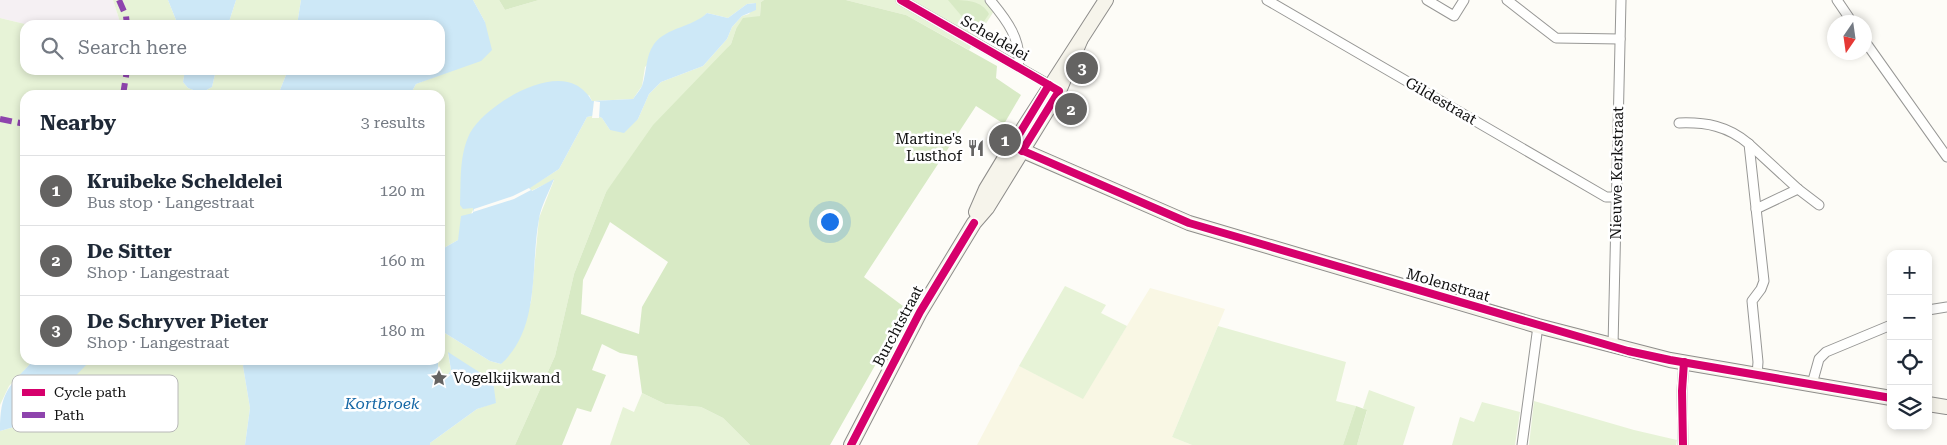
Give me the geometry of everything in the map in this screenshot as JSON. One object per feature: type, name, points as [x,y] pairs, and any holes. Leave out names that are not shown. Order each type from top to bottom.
[{"type":"street","name":"Scheldelei","points":[[901,0],[1054,88]]},
{"type":"street","points":[[990,0],[1018,43],[1020,57],[1018,67]]},
{"type":"street","name":"Burchtstraat","points":[[851,445],[920,312],[974,222],[987,208],[1017,148],[1106,0]]},
{"type":"street","name":"Gildestraat","points":[[1267,0],[1606,197],[1616,197]]},
{"type":"street","points":[[1427,0],[1454,16],[1464,0]]},
{"type":"street","points":[[1507,0],[1556,38],[1620,39]]},
{"type":"street","name":"Nieuwe Kerkstraat","points":[[1613,346],[1621,0]]},
{"type":"street","points":[[1837,0],[1847,15]]},
{"type":"street","points":[[1872,51],[1947,157]]},
{"type":"street","points":[[1679,123],[1708,124],[1725,128],[1749,144],[1798,190],[1819,205]]},
{"type":"street","points":[[1749,144],[1764,281],[1752,300],[1758,362],[1756,375]]},
{"type":"street","name":"Molenstraat","points":[[1017,148],[1189,223],[1538,326],[1670,360],[1887,397]]},
{"type":"street","points":[[1756,209],[1798,190]]},
{"type":"street","points":[[1932,309],[1947,307]]},
{"type":"street","points":[[1522,445],[1538,326]]},
{"type":"street","points":[[1812,384],[1819,359],[1826,352],[1887,327]]},
{"type":"street","points":[[1683,445],[1682,391],[1684,362]]},
{"type":"street","points":[[1932,405],[1947,407]]},
{"type":"shaded area","points":[[0,0],[113,0],[119,20],[20,20],[20,23],[0,18]]},
{"type":"shaded area","points":[[1150,288],[1225,309],[1172,437],[1192,445],[977,445],[1019,366],[1083,398]]},
{"type":"green space","points":[[113,0],[168,0],[176,20],[119,20]]},
{"type":"green space","points":[[236,0],[301,0],[298,20],[230,20]]},
{"type":"green space","points":[[473,0],[499,0],[505,10],[539,0],[764,0],[761,2],[760,16],[736,29],[731,44],[606,192],[574,274],[555,356],[515,445],[430,445],[430,443],[477,409],[496,402],[448,353],[451,370],[441,385],[431,378],[438,369],[438,365],[445,365],[445,333],[490,361],[501,364],[531,302],[539,218],[554,180],[531,191],[529,188],[559,169],[587,117],[596,115],[602,118],[610,130],[638,119],[649,94],[661,82],[703,66],[727,39],[732,27],[742,16],[749,14],[756,3],[747,4],[728,18],[707,13],[698,22],[689,24],[645,67],[642,86],[633,99],[592,101],[589,95],[474,208],[458,240],[445,247],[445,90],[413,90],[416,84],[438,75],[445,75],[445,72],[485,22]]},
{"type":"green space","points":[[499,0],[539,0],[505,10]]},
{"type":"green space","points":[[764,0],[846,0],[906,15],[997,66],[996,78],[1021,95],[1004,124],[976,106],[864,277],[907,309],[830,445],[750,445],[723,418],[701,407],[665,404],[642,393],[637,356],[620,353],[602,344],[592,370],[606,375],[591,412],[577,408],[562,445],[515,445],[555,356],[574,274],[606,192],[653,125],[731,44],[736,29],[743,18],[760,16],[761,2]],"holes":[[[610,222],[668,262],[642,307],[639,334],[581,314],[583,280]]]},
{"type":"green space","points":[[846,0],[984,0],[994,11],[969,50],[906,15]]},
{"type":"green space","points":[[948,0],[978,3],[989,14],[976,33]]},
{"type":"green space","points":[[0,18],[20,23],[20,75],[184,75],[183,82],[188,88],[193,90],[20,90],[20,365],[29,365],[20,375],[12,375],[12,383],[0,405]]},
{"type":"green space","points":[[215,75],[286,75],[280,90],[206,90],[212,87]]},
{"type":"green space","points":[[1065,286],[1106,305],[1101,313],[1127,326],[1083,399],[1019,366]]},
{"type":"green space","points":[[1218,326],[1346,362],[1336,401],[1356,406],[1343,445],[1192,445],[1172,437]]},
{"type":"green space","points":[[86,365],[243,365],[250,408],[245,445],[0,445],[0,431],[12,428],[12,432],[178,432],[178,375],[75,375]]},
{"type":"green space","points":[[1369,390],[1415,407],[1403,445],[1357,445],[1367,411],[1363,408]]},
{"type":"green space","points":[[642,393],[665,404],[701,407],[723,418],[750,445],[610,445],[623,407],[634,412]]},
{"type":"green space","points":[[1534,401],[1634,430],[1677,440],[1676,445],[1529,445]]},
{"type":"green space","points":[[1482,402],[1520,412],[1515,445],[1452,445],[1460,417],[1474,422]]},
{"type":"green space","points":[[1356,406],[1367,410],[1357,445],[1343,445]]},
{"type":"water","points":[[168,0],[236,0],[230,20],[176,20]]},
{"type":"water","points":[[301,0],[473,0],[485,22],[492,50],[481,61],[445,74],[445,20],[298,20]]},
{"type":"water","points":[[756,3],[756,10],[742,16],[732,27],[727,39],[703,66],[661,82],[649,94],[638,119],[624,133],[610,130],[602,118],[596,115],[587,117],[559,169],[530,188],[532,191],[554,179],[540,214],[536,238],[532,296],[523,333],[514,349],[501,364],[490,361],[445,333],[445,247],[458,240],[461,216],[473,213],[473,208],[463,209],[460,205],[462,159],[466,141],[478,123],[502,102],[517,93],[548,82],[563,81],[576,85],[592,101],[633,99],[642,86],[651,49],[659,38],[701,18],[707,13],[728,18],[747,4]]},
{"type":"water","points":[[184,75],[215,75],[212,87],[206,90],[193,90],[188,88],[183,82]]},
{"type":"water","points":[[286,75],[441,75],[416,84],[413,90],[280,90]]},
{"type":"water","name":"Kortbroek","points":[[448,352],[493,381],[496,403],[477,409],[430,443],[430,445],[245,445],[250,408],[243,365],[438,365],[438,369],[431,378],[441,385],[451,370]]},
{"type":"water","points":[[29,365],[86,365],[76,375],[20,375]]},
{"type":"water","points":[[12,384],[12,428],[0,431],[0,418],[7,391]]},
{"type":"pier","points":[[594,101],[600,102],[599,118],[592,118]]},
{"type":"pier","points":[[529,188],[531,190],[514,199],[473,212],[474,209],[513,196]]},
{"type":"marked path","points":[[119,0],[126,20]]},
{"type":"marked path","points":[[124,90],[126,75]]},
{"type":"marked path","points":[[0,119],[20,123]]},
{"type":"cycle path","points":[[901,0],[1059,91],[1022,151]]},
{"type":"cycle path","points":[[1049,85],[1012,146],[1189,223],[1628,351],[1887,397]]},
{"type":"cycle path","points":[[851,445],[920,312],[974,223]]},
{"type":"cycle path","points":[[1683,445],[1682,391],[1684,362]]},
{"type":"place","name":"De Schryver Pieter","points":[[1082,68]]},
{"type":"place","name":"De Sitter","points":[[1071,109]]},
{"type":"place","name":"Kruibeke Scheldelei","points":[[1005,140]]},
{"type":"place","name":"Martine's Lusthof","points":[[976,148]]},
{"type":"place","name":"Vogelkijkwand","points":[[439,378]]}]
